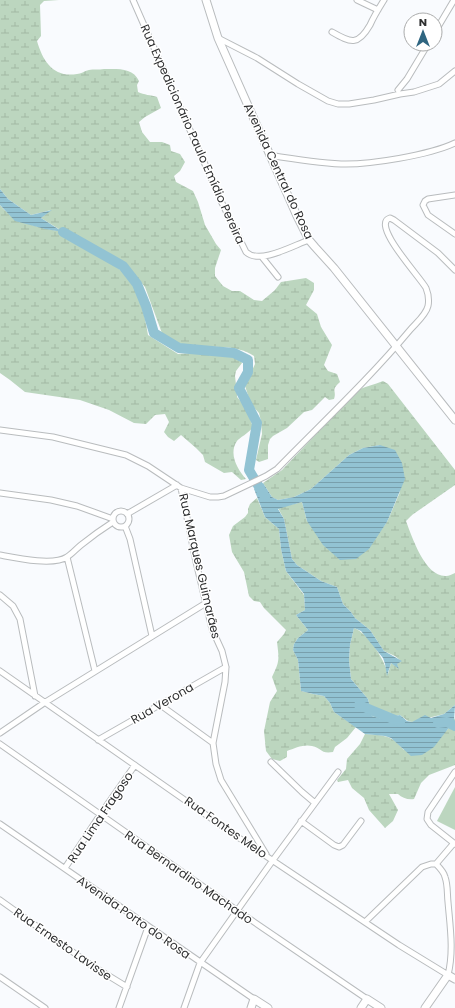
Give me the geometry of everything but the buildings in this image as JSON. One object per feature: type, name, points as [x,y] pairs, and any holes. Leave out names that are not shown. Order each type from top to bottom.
[{"type":"street","name":"Rua Expedicionário Paulo Emídio Pereira","points":[[133,0],[222,203],[244,249],[249,254],[262,257],[278,277]]},
{"type":"street","name":"Avenida Central do Rosa","points":[[206,0],[218,38],[269,155],[309,240],[334,268],[455,420]]},
{"type":"street","points":[[358,0],[378,10]]},
{"type":"street","points":[[332,32],[348,40],[359,39],[363,36],[384,0]]},
{"type":"street","points":[[443,19],[454,0]]},
{"type":"street","points":[[218,38],[257,58],[328,101],[338,104],[349,104],[374,100],[426,89],[439,84],[455,71]]},
{"type":"street","points":[[398,90],[407,79],[423,52]]},
{"type":"street","points":[[269,155],[342,164],[375,162],[411,156],[452,144],[455,149]]},
{"type":"street","points":[[455,195],[428,199],[423,205],[428,215],[455,234]]},
{"type":"street","name":"Rua Marques Guimarães","points":[[179,487],[210,497],[218,498],[270,474],[277,469],[396,347],[424,314],[428,308],[429,302],[426,288],[393,244],[386,230],[384,222],[386,220],[390,218],[394,220],[438,253],[455,270]]},
{"type":"street","points":[[262,257],[309,240]]},
{"type":"street","points":[[0,430],[53,437],[126,455],[148,466],[179,487],[127,514]]},
{"type":"street","name":"Rua Marques Guimarães","points":[[179,487],[212,629],[222,651],[226,667],[225,682],[213,743],[216,764],[221,780],[266,855]]},
{"type":"street","points":[[0,493],[51,500],[77,506],[113,521],[118,527],[125,526],[129,520],[127,514],[120,511],[116,512],[113,521],[67,557],[60,560],[26,560],[0,555]]},
{"type":"street","points":[[125,526],[130,539],[152,636]]},
{"type":"street","points":[[67,557],[95,671]]},
{"type":"street","points":[[0,595],[13,606],[20,619],[35,696]]},
{"type":"street","points":[[0,733],[95,671],[206,604]]},
{"type":"street","name":"Rua Verona","points":[[98,740],[226,667]]},
{"type":"street","name":"Rua Fontes Melo","points":[[0,670],[44,703],[242,840],[366,921],[399,945],[455,979]]},
{"type":"street","points":[[159,704],[213,743]]},
{"type":"street","name":"Rua Bernardino Machado","points":[[0,744],[238,911],[381,1008]]},
{"type":"street","points":[[271,762],[315,803]]},
{"type":"street","name":"Rua Lima Fragoso","points":[[65,868],[135,765]]},
{"type":"street","points":[[184,1008],[200,963],[238,911],[272,860],[338,772]]},
{"type":"street","points":[[436,864],[455,843],[431,825],[427,819],[428,812],[455,772]]},
{"type":"street","points":[[301,821],[339,847],[343,845],[362,821]]},
{"type":"street","name":"Avenida Porto do Rosa","points":[[0,824],[200,963],[268,1008]]},
{"type":"street","points":[[366,921],[422,867],[436,864],[442,869],[447,886],[451,935],[451,964],[448,974],[425,1008]]},
{"type":"street","name":"Rua Ernesto Lavisse","points":[[0,900],[91,965],[127,987]]},
{"type":"street","points":[[119,1008],[148,927]]},
{"type":"street","points":[[0,977],[45,1008]]},
{"type":"street","points":[[251,1008],[254,999]]},
{"type":"street","points":[[361,1008],[367,999]]},
{"type":"green space","points":[[0,0],[59,0],[44,1],[40,5],[41,36],[37,41],[39,49],[46,62],[51,67],[56,71],[69,75],[78,74],[87,70],[119,69],[128,71],[133,73],[139,81],[137,85],[138,92],[157,97],[161,108],[139,122],[142,132],[150,142],[162,142],[170,145],[171,151],[180,154],[185,162],[180,171],[174,176],[176,182],[193,191],[205,225],[221,250],[215,268],[215,276],[223,286],[232,291],[240,291],[254,300],[262,301],[275,290],[281,282],[306,278],[314,283],[314,290],[306,305],[317,314],[321,327],[332,345],[324,365],[328,371],[337,374],[340,382],[334,389],[334,399],[329,400],[325,397],[312,410],[304,412],[287,428],[273,436],[268,445],[268,459],[259,462],[256,460],[262,434],[261,421],[259,413],[251,404],[245,386],[255,364],[254,356],[247,352],[232,348],[185,345],[163,336],[145,287],[127,266],[76,235],[64,232],[72,241],[116,267],[129,279],[134,286],[140,302],[148,335],[178,354],[191,353],[230,355],[241,361],[242,363],[236,371],[235,376],[237,397],[245,406],[253,427],[237,441],[233,451],[235,462],[246,479],[241,480],[232,472],[224,473],[205,462],[203,455],[181,435],[174,441],[168,437],[164,432],[169,422],[165,414],[155,415],[146,424],[134,423],[109,410],[80,400],[25,392],[0,373],[0,205],[12,216],[28,224],[46,229],[62,231],[41,218],[51,210],[31,215],[8,199],[0,189]]},
{"type":"green space","points":[[383,381],[388,384],[455,470],[455,485],[412,515],[406,521],[420,555],[432,570],[438,575],[446,576],[455,573],[455,705],[444,714],[412,722],[400,715],[382,719],[372,716],[368,699],[351,679],[349,660],[350,645],[354,628],[360,631],[370,641],[383,661],[388,674],[391,663],[399,668],[396,664],[401,661],[395,656],[384,651],[370,630],[355,618],[343,604],[337,587],[321,581],[297,565],[292,559],[284,519],[278,508],[302,502],[307,521],[379,533],[387,522],[400,492],[380,445],[363,448],[349,455],[311,489],[294,497],[278,500],[272,497],[263,483],[282,470],[358,390]]},
{"type":"green space","points":[[257,498],[265,517],[279,529],[281,549],[286,571],[304,595],[305,610],[296,615],[308,630],[298,638],[294,644],[293,650],[298,660],[301,691],[324,696],[330,703],[334,712],[356,727],[347,738],[335,747],[333,752],[323,752],[312,746],[303,746],[287,751],[287,757],[280,761],[272,759],[266,751],[264,731],[270,702],[277,691],[272,677],[278,660],[277,642],[286,630],[260,602],[254,601],[249,596],[244,572],[232,552],[229,535],[233,526],[245,517],[248,513],[250,504]]},
{"type":"green space","points":[[455,718],[455,765],[429,775],[421,783],[414,799],[401,797],[398,794],[389,794],[398,810],[393,821],[385,828],[369,810],[364,798],[352,788],[348,780],[338,782],[337,780],[346,769],[347,759],[360,744],[365,734],[391,738],[404,750],[447,730]]},
{"type":"green space","points":[[455,787],[455,830],[437,821]]},
{"type":"water","points":[[0,189],[8,199],[31,215],[52,210],[41,218],[63,232],[15,221],[0,205]]},
{"type":"water","points":[[380,445],[395,450],[402,463],[405,479],[387,522],[369,549],[356,559],[340,560],[323,545],[307,521],[302,502],[278,509],[284,519],[292,559],[297,565],[321,581],[337,587],[343,604],[355,618],[370,630],[384,651],[402,661],[397,664],[399,669],[391,663],[387,676],[383,658],[361,631],[354,628],[350,645],[349,660],[351,679],[368,699],[372,716],[382,719],[400,715],[407,721],[412,722],[425,715],[431,718],[444,714],[455,705],[454,721],[434,747],[422,755],[411,756],[391,738],[365,734],[334,712],[330,703],[324,696],[301,691],[298,660],[293,650],[294,644],[298,638],[308,630],[296,615],[305,610],[304,594],[286,571],[281,549],[279,529],[265,517],[254,489],[263,483],[272,497],[278,500],[294,497],[311,489],[349,455],[363,448]]},
{"type":"waterway","points":[[63,232],[123,266],[137,284],[146,306],[154,333],[179,348],[234,353],[248,360],[248,372],[239,388],[257,423],[249,470],[265,497]]},
{"type":"waterway","points":[[359,705],[400,722]]},
{"type":"waterway","points":[[438,723],[447,722],[455,726]]}]
